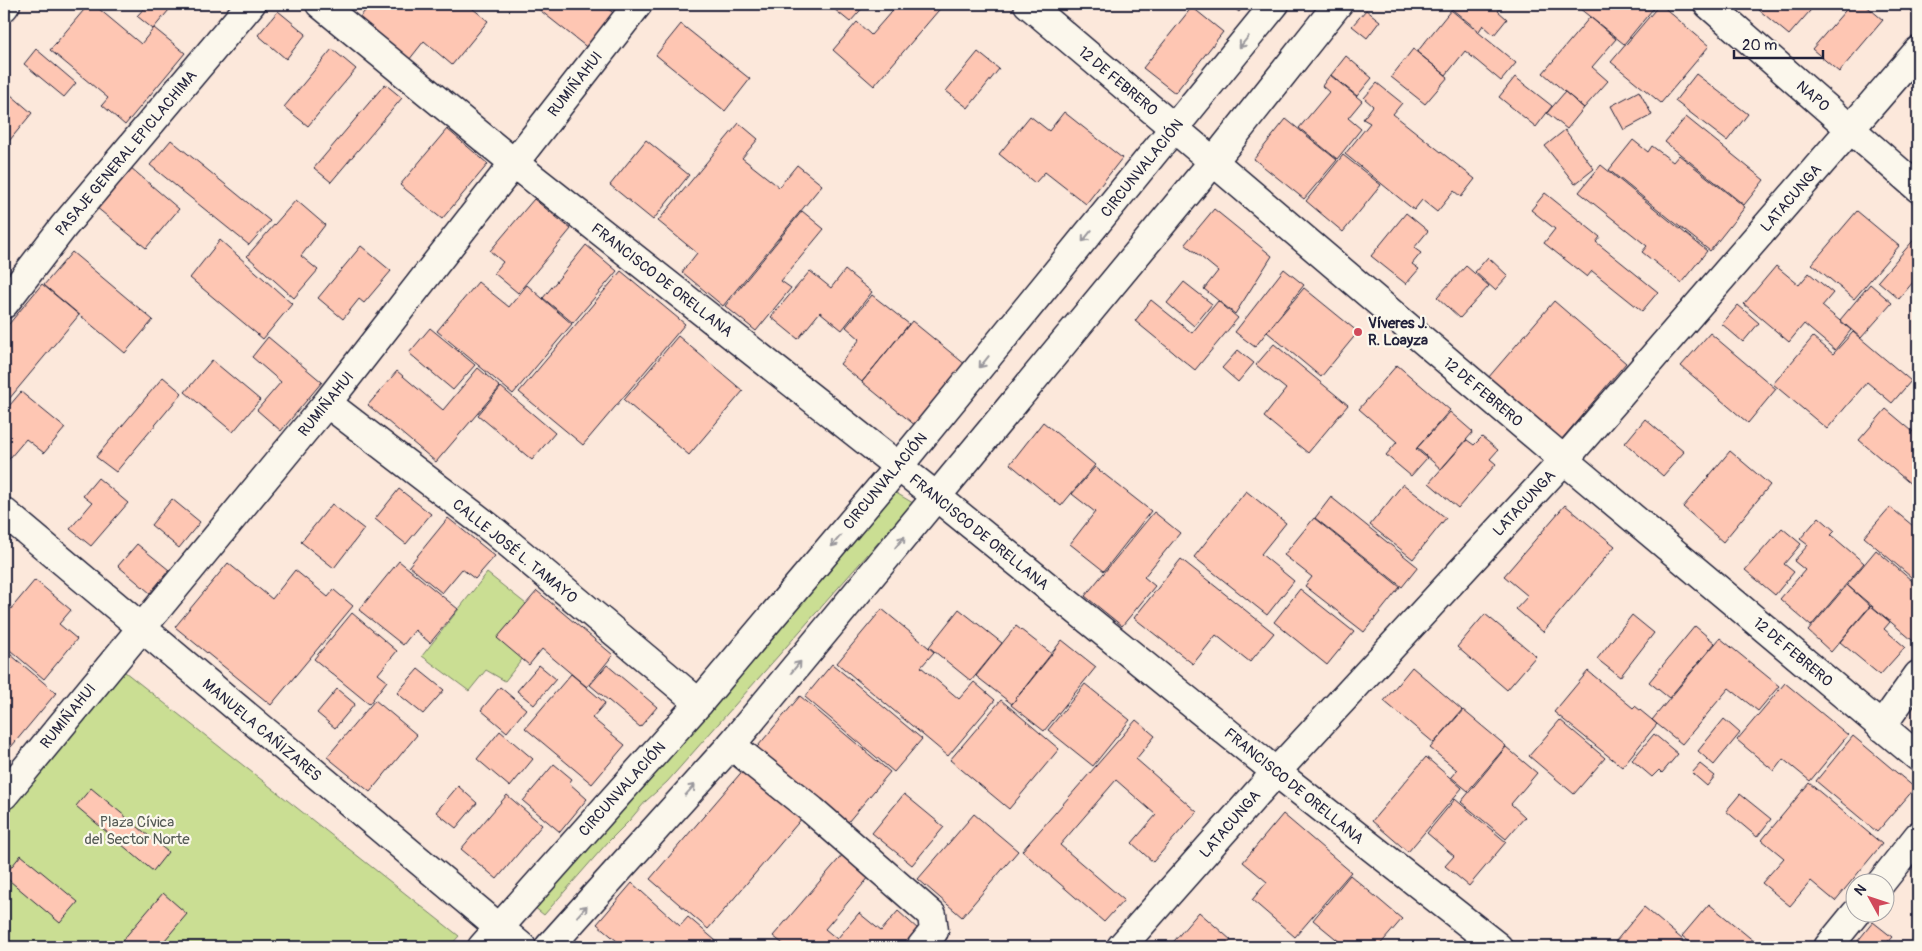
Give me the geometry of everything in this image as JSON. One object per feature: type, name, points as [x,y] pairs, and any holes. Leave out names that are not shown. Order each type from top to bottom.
[{"type":"street","name":"PASAJE GENERAL EPICLACHIMA","points":[[4,304],[64,226],[251,4]]},
{"type":"street","name":"FRANCISCO DE ORELLANA","points":[[320,4],[514,163],[937,497],[1276,772],[1498,947]]},
{"type":"street","name":"RUMIÑAHUI","points":[[4,795],[327,403],[638,4]]},
{"type":"street","name":"12 DE FEBRERO","points":[[1028,4],[1564,460],[1918,757]]},
{"type":"street","name":"CIRCUNVALACIÓN","points":[[491,938],[699,703],[898,467],[1275,4]]},
{"type":"street","points":[[549,947],[732,745],[1212,162],[1338,4]]},
{"type":"street","name":"NAPO","points":[[1708,4],[1918,188]]},
{"type":"street","name":"LATACUNGA","points":[[1121,947],[1276,772],[1564,460],[1918,51]]},
{"type":"street","name":"CALLE JOSÉ L. TAMAYO","points":[[327,403],[494,531],[699,703]]},
{"type":"street","name":"MANUELA CAÑIZARES","points":[[4,512],[141,628],[491,938],[522,947]]},
{"type":"street","points":[[1881,727],[1918,675]]},
{"type":"street","points":[[732,745],[812,810],[932,914],[934,931],[920,947]]},
{"type":"street","points":[[1888,874],[1918,836]]},
{"type":"street","points":[[1828,947],[1847,924]]},
{"type":"green space","points":[[886,487],[913,503],[667,782],[646,801],[608,842],[544,915],[524,899]]},
{"type":"green space","points":[[487,573],[526,604],[506,629],[531,648],[505,681],[486,670],[469,691],[422,656]]},
{"type":"green space","name":"Plaza Cívica del Sector Norte","points":[[120,668],[459,936],[449,947],[4,947],[4,809]]},
{"type":"building","points":[[89,4],[93,4],[141,44],[154,28],[185,53],[125,125],[102,105],[108,98],[50,50]]},
{"type":"building","points":[[148,4],[174,4],[153,29],[137,16]]},
{"type":"building","points":[[371,4],[467,4],[488,21],[452,65],[424,41],[409,60],[359,18]]},
{"type":"building","points":[[532,4],[602,4],[616,15],[589,49]]},
{"type":"building","points":[[828,4],[866,4],[850,22]]},
{"type":"building","points":[[898,4],[944,4],[874,86],[833,50],[857,22],[871,35]]},
{"type":"building","points":[[1229,4],[1246,4],[1239,12]]},
{"type":"building","points":[[1449,4],[1504,4],[1498,11],[1507,19],[1494,35],[1483,25],[1479,31],[1448,6]]},
{"type":"building","points":[[1574,4],[1657,4],[1624,44]]},
{"type":"building","points":[[1660,4],[1709,46],[1661,103],[1611,62]]},
{"type":"building","points":[[1764,4],[1816,4],[1789,35],[1759,10]]},
{"type":"building","points":[[1851,4],[1864,4],[1883,20],[1839,72],[1812,49]]},
{"type":"building","points":[[1192,7],[1223,32],[1175,93],[1143,68]]},
{"type":"building","points":[[1366,10],[1380,21],[1367,38],[1352,26]]},
{"type":"building","points":[[1451,10],[1516,63],[1501,81],[1465,51],[1446,75],[1417,52]]},
{"type":"building","points":[[278,11],[306,34],[286,59],[258,35]]},
{"type":"building","points":[[1590,17],[1616,39],[1592,67],[1608,81],[1584,108],[1543,73]]},
{"type":"building","points":[[681,24],[750,79],[725,111],[656,55]]},
{"type":"building","points":[[36,49],[76,83],[64,97],[24,64]]},
{"type":"building","points":[[332,49],[356,69],[308,126],[284,107]]},
{"type":"building","points":[[1413,49],[1448,77],[1425,104],[1391,77]]},
{"type":"building","points":[[978,52],[999,69],[968,108],[946,91]]},
{"type":"building","points":[[1346,56],[1372,78],[1357,96],[1331,75]]},
{"type":"building","points":[[1696,74],[1748,114],[1727,141],[1675,101]]},
{"type":"building","points":[[1330,75],[1362,101],[1348,118],[1361,129],[1337,159],[1299,128],[1329,92],[1322,86]]},
{"type":"building","points":[[1515,77],[1552,106],[1536,127],[1499,97]]},
{"type":"building","points":[[1377,83],[1402,103],[1393,114],[1475,179],[1461,197],[1454,191],[1437,212],[1422,200],[1414,210],[1345,154],[1370,123],[1363,119],[1373,106],[1364,98]]},
{"type":"building","points":[[385,84],[402,98],[331,182],[314,168]]},
{"type":"building","points":[[4,89],[32,113],[5,146],[4,145]]},
{"type":"building","points":[[1639,91],[1652,115],[1624,130],[1611,106]]},
{"type":"building","points":[[1565,92],[1584,108],[1567,129],[1547,113]]},
{"type":"building","points":[[1064,112],[1122,158],[1086,204],[1045,172],[1035,183],[999,154],[1030,116],[1049,131]]},
{"type":"building","points":[[1686,117],[1764,180],[1744,205],[1665,142]]},
{"type":"building","points":[[1286,119],[1337,160],[1304,199],[1254,159]]},
{"type":"building","points":[[739,123],[758,139],[742,158],[779,187],[797,165],[822,185],[723,306],[682,272],[697,253],[658,221]]},
{"type":"building","points":[[447,129],[488,164],[442,219],[400,185]]},
{"type":"building","points":[[1565,130],[1594,169],[1575,184],[1545,146]]},
{"type":"building","points":[[171,140],[270,221],[249,245],[150,165]]},
{"type":"building","points":[[646,140],[689,175],[653,220],[610,185]]},
{"type":"building","points":[[1633,140],[1648,152],[1652,146],[1673,162],[1679,155],[1745,207],[1710,251],[1609,170]]},
{"type":"building","points":[[1343,155],[1381,185],[1343,232],[1306,201]]},
{"type":"building","points":[[1601,165],[1707,251],[1681,283],[1642,252],[1647,246],[1579,192]]},
{"type":"building","points":[[130,167],[179,209],[146,248],[96,207]]},
{"type":"building","points":[[1545,193],[1600,237],[1596,242],[1658,292],[1642,311],[1592,271],[1587,277],[1544,243],[1555,229],[1531,210]]},
{"type":"building","points":[[534,199],[571,229],[518,293],[494,273],[503,262],[490,251]]},
{"type":"building","points":[[296,200],[325,225],[301,256],[318,270],[294,298],[247,256]]},
{"type":"building","points":[[1214,209],[1272,256],[1235,314],[1204,289],[1218,271],[1185,244]]},
{"type":"building","points":[[802,211],[824,229],[781,281],[791,288],[756,331],[725,306]]},
{"type":"building","points":[[1857,211],[1899,246],[1854,299],[1812,264]]},
{"type":"building","points":[[1406,213],[1428,231],[1414,248],[1421,253],[1412,264],[1419,269],[1406,284],[1371,256]]},
{"type":"building","points":[[1918,235],[1918,276],[1899,299],[1878,281]]},
{"type":"building","points":[[220,240],[292,304],[263,339],[190,278]]},
{"type":"building","points":[[586,245],[617,271],[573,323],[543,298]]},
{"type":"building","points":[[361,246],[391,271],[364,303],[359,299],[343,319],[318,298]]},
{"type":"building","points":[[72,252],[153,320],[125,353],[44,285]]},
{"type":"building","points":[[1488,257],[1508,276],[1495,290],[1475,272]]},
{"type":"building","points":[[1466,266],[1489,286],[1460,318],[1437,297]]},
{"type":"building","points":[[1776,266],[1799,285],[1809,273],[1833,293],[1822,306],[1851,330],[1835,350],[1804,324],[1789,342],[1744,304]]},
{"type":"building","points":[[1284,269],[1304,285],[1255,347],[1235,332]]},
{"type":"building","points":[[845,270],[872,292],[842,330],[820,312],[798,339],[771,317],[810,271],[831,288]]},
{"type":"building","points":[[621,271],[685,324],[583,445],[519,392]]},
{"type":"building","points":[[478,282],[509,307],[527,285],[572,324],[513,394],[437,331]]},
{"type":"building","points":[[1184,282],[1212,304],[1194,326],[1167,303]]},
{"type":"building","points":[[42,284],[79,315],[4,405],[4,330]]},
{"type":"building","points":[[1870,284],[1892,303],[1861,338],[1840,320]]},
{"type":"building","points":[[1304,288],[1358,332],[1321,377],[1267,332]]},
{"type":"building","points":[[872,295],[909,324],[862,382],[840,364],[860,339],[846,327]]},
{"type":"building","points":[[1151,300],[1192,333],[1218,301],[1238,318],[1195,370],[1135,321]]},
{"type":"building","points":[[1554,301],[1626,363],[1561,440],[1488,378]]},
{"type":"building","points":[[1738,305],[1759,323],[1743,342],[1722,324]]},
{"type":"building","points":[[912,321],[966,365],[916,426],[862,382]]},
{"type":"building","points":[[430,328],[475,365],[453,390],[409,353]]},
{"type":"building","points":[[1853,332],[1911,381],[1892,403],[1867,382],[1827,429],[1773,384],[1813,337],[1833,354]]},
{"type":"building","points":[[1710,333],[1776,389],[1748,423],[1681,366]]},
{"type":"building","points":[[678,336],[743,391],[689,455],[624,400]]},
{"type":"building","points":[[268,337],[322,382],[281,431],[257,410],[281,382],[252,357]]},
{"type":"building","points":[[1274,344],[1348,405],[1308,453],[1264,417],[1286,389],[1256,365]]},
{"type":"building","points":[[1238,350],[1254,363],[1238,382],[1222,368]]},
{"type":"building","points":[[212,360],[260,400],[233,432],[185,392]]},
{"type":"building","points":[[1397,365],[1450,410],[1416,449],[1427,458],[1411,476],[1386,455],[1397,442],[1359,409]]},
{"type":"building","points":[[478,368],[500,387],[436,462],[368,405],[397,371],[443,410]]},
{"type":"building","points":[[163,377],[182,393],[116,472],[96,457]]},
{"type":"building","points":[[501,387],[555,433],[532,460],[478,415]]},
{"type":"building","points":[[21,392],[65,428],[44,453],[26,439],[4,465],[4,412]]},
{"type":"building","points":[[1886,409],[1918,436],[1918,454],[1915,457],[1918,460],[1918,479],[1913,486],[1859,440]]},
{"type":"building","points":[[1450,412],[1473,432],[1441,469],[1417,448]]},
{"type":"building","points":[[1645,419],[1684,452],[1663,476],[1625,443]]},
{"type":"building","points":[[1043,422],[1095,465],[1061,506],[1010,464]]},
{"type":"building","points":[[1482,437],[1498,450],[1490,459],[1496,464],[1458,508],[1429,483],[1467,440],[1474,445]]},
{"type":"building","points":[[1730,451],[1770,485],[1723,542],[1683,507]]},
{"type":"building","points":[[1095,467],[1151,511],[1104,571],[1070,544],[1095,512],[1072,494]]},
{"type":"building","points":[[98,478],[128,503],[91,546],[70,529],[92,503],[83,496]]},
{"type":"building","points":[[1403,484],[1446,518],[1413,559],[1370,525]]},
{"type":"building","points":[[399,489],[431,514],[406,544],[375,519]]},
{"type":"building","points":[[1246,491],[1286,523],[1261,554],[1294,581],[1267,615],[1194,557]]},
{"type":"building","points":[[1331,497],[1418,567],[1402,587],[1315,518]]},
{"type":"building","points":[[172,499],[200,522],[179,548],[151,525]]},
{"type":"building","points":[[332,504],[364,529],[334,568],[301,542]]},
{"type":"building","points":[[1565,505],[1615,546],[1543,632],[1516,609],[1528,596],[1504,576]]},
{"type":"building","points":[[1890,507],[1918,530],[1918,583],[1864,537]]},
{"type":"building","points":[[1154,512],[1180,533],[1144,577],[1155,586],[1122,626],[1085,596]]},
{"type":"building","points":[[1819,517],[1835,531],[1831,535],[1864,563],[1811,626],[1780,599],[1805,570],[1794,561],[1808,545],[1800,539]]},
{"type":"building","points":[[448,518],[495,556],[475,579],[462,569],[442,593],[409,566]]},
{"type":"building","points":[[1314,518],[1400,587],[1364,632],[1305,586],[1312,577],[1284,555]]},
{"type":"building","points":[[1782,528],[1801,544],[1784,564],[1794,572],[1775,595],[1745,570]]},
{"type":"building","points":[[137,544],[169,570],[150,593],[118,566]]},
{"type":"building","points":[[1876,550],[1918,586],[1918,645],[1847,585]]},
{"type":"building","points":[[1181,559],[1274,633],[1250,662],[1216,635],[1193,664],[1134,618]]},
{"type":"building","points":[[399,561],[458,609],[430,643],[415,630],[403,645],[359,610]]},
{"type":"building","points":[[228,563],[272,599],[295,570],[328,597],[334,590],[353,606],[271,705],[175,627]]},
{"type":"building","points":[[35,580],[71,610],[59,624],[77,639],[44,679],[4,645],[4,605],[10,610]]},
{"type":"building","points":[[1847,585],[1870,606],[1831,652],[1808,631]]},
{"type":"building","points":[[1300,589],[1354,632],[1327,665],[1274,622]]},
{"type":"building","points":[[537,591],[613,655],[587,687],[542,649],[529,665],[497,638]]},
{"type":"building","points":[[1871,606],[1890,622],[1884,629],[1905,647],[1880,675],[1840,642]]},
{"type":"building","points":[[882,609],[934,652],[921,667],[959,699],[974,682],[995,700],[948,756],[837,663]]},
{"type":"building","points":[[959,609],[1002,643],[971,681],[929,647]]},
{"type":"building","points":[[352,613],[397,651],[378,674],[387,681],[369,704],[314,659]]},
{"type":"building","points":[[1485,614],[1536,656],[1507,690],[1457,647]]},
{"type":"building","points":[[1632,615],[1654,633],[1620,677],[1597,659]]},
{"type":"building","points":[[1016,626],[1052,654],[1012,704],[976,676]]},
{"type":"building","points":[[1695,626],[1715,643],[1669,698],[1649,682]]},
{"type":"building","points":[[1720,638],[1779,686],[1758,711],[1729,688],[1682,744],[1652,720]]},
{"type":"building","points":[[1062,640],[1096,667],[1044,731],[1011,705]]},
{"type":"building","points":[[4,649],[56,693],[11,747],[4,741]]},
{"type":"building","points":[[832,664],[922,739],[894,772],[805,697]]},
{"type":"building","points":[[539,665],[556,679],[534,705],[517,691]]},
{"type":"building","points":[[607,665],[657,707],[640,727],[590,685]]},
{"type":"building","points":[[1412,667],[1462,710],[1434,743],[1384,701]]},
{"type":"building","points":[[418,669],[444,690],[423,714],[397,693]]},
{"type":"building","points":[[1588,671],[1633,708],[1635,706],[1657,724],[1622,767],[1554,712]]},
{"type":"building","points":[[571,674],[605,703],[592,718],[625,745],[592,784],[525,728]]},
{"type":"building","points":[[1785,683],[1848,735],[1810,781],[1783,759],[1774,771],[1737,740]]},
{"type":"building","points":[[1085,684],[1130,720],[1093,766],[1048,730]]},
{"type":"building","points":[[500,687],[526,709],[507,732],[481,710]]},
{"type":"building","points":[[337,689],[355,704],[335,728],[317,713]]},
{"type":"building","points":[[800,696],[890,772],[843,828],[753,752]]},
{"type":"building","points":[[375,700],[417,735],[370,792],[327,757]]},
{"type":"building","points":[[1001,700],[1059,749],[1009,809],[950,760]]},
{"type":"building","points":[[1463,710],[1506,746],[1468,791],[1451,777],[1457,770],[1430,748]]},
{"type":"building","points":[[1724,719],[1740,733],[1714,765],[1698,751]]},
{"type":"building","points":[[1136,720],[1155,736],[1136,759],[1197,812],[1153,862],[1132,843],[1156,815],[1116,780],[1060,845],[1124,900],[1104,922],[1022,851]]},
{"type":"building","points":[[1560,720],[1605,758],[1574,794],[1529,756]]},
{"type":"building","points":[[500,731],[533,759],[510,787],[477,759]]},
{"type":"building","points":[[1654,734],[1678,754],[1662,773],[1659,770],[1652,777],[1632,760]]},
{"type":"building","points":[[1853,736],[1915,788],[1877,832],[1816,781]]},
{"type":"building","points":[[1506,747],[1537,773],[1511,804],[1525,817],[1506,839],[1461,802]]},
{"type":"building","points":[[1426,757],[1462,788],[1408,852],[1372,821]]},
{"type":"building","points":[[554,764],[572,779],[569,783],[587,799],[560,832],[523,801]]},
{"type":"building","points":[[1700,764],[1715,776],[1707,786],[1692,773]]},
{"type":"building","points":[[745,768],[803,817],[708,929],[650,879]]},
{"type":"building","points":[[1809,783],[1882,844],[1857,874],[1844,874],[1844,890],[1835,901],[1811,881],[1790,906],[1762,883],[1784,858],[1762,840]]},
{"type":"building","points":[[458,786],[477,803],[456,828],[436,812]]},
{"type":"building","points":[[91,788],[168,852],[153,871],[76,806]]},
{"type":"building","points":[[904,794],[944,827],[912,865],[872,833]]},
{"type":"building","points":[[1740,794],[1771,819],[1757,837],[1726,811]]},
{"type":"building","points":[[507,795],[542,825],[497,879],[461,849]]},
{"type":"building","points":[[1455,799],[1506,842],[1469,886],[1445,866],[1454,856],[1427,833]]},
{"type":"building","points":[[974,814],[1018,851],[962,917],[918,879]]},
{"type":"building","points":[[1283,814],[1351,872],[1295,937],[1252,900],[1267,882],[1243,862]]},
{"type":"building","points":[[844,853],[870,876],[825,929],[837,939],[859,913],[881,931],[898,911],[919,930],[904,947],[881,947],[877,944],[875,947],[787,947],[773,936]]},
{"type":"building","points":[[21,855],[78,902],[60,923],[4,876]]},
{"type":"building","points":[[1350,875],[1402,919],[1378,947],[1346,947],[1313,920]]},
{"type":"building","points":[[632,883],[680,926],[688,917],[723,947],[624,947],[597,924]]},
{"type":"building","points":[[163,893],[187,914],[159,947],[129,947],[122,941]]},
{"type":"building","points":[[1709,904],[1761,947],[1696,947],[1682,936]]},
{"type":"building","points":[[1644,907],[1683,940],[1678,947],[1611,947]]},
{"type":"building","points":[[1199,912],[1231,940],[1225,947],[1169,947]]},
{"type":"building","points":[[1871,924],[1876,924],[1892,937],[1883,947],[1853,947]]},
{"type":"place","name":"Víveres J. R. Loayza","points":[[1358,332]]}]
